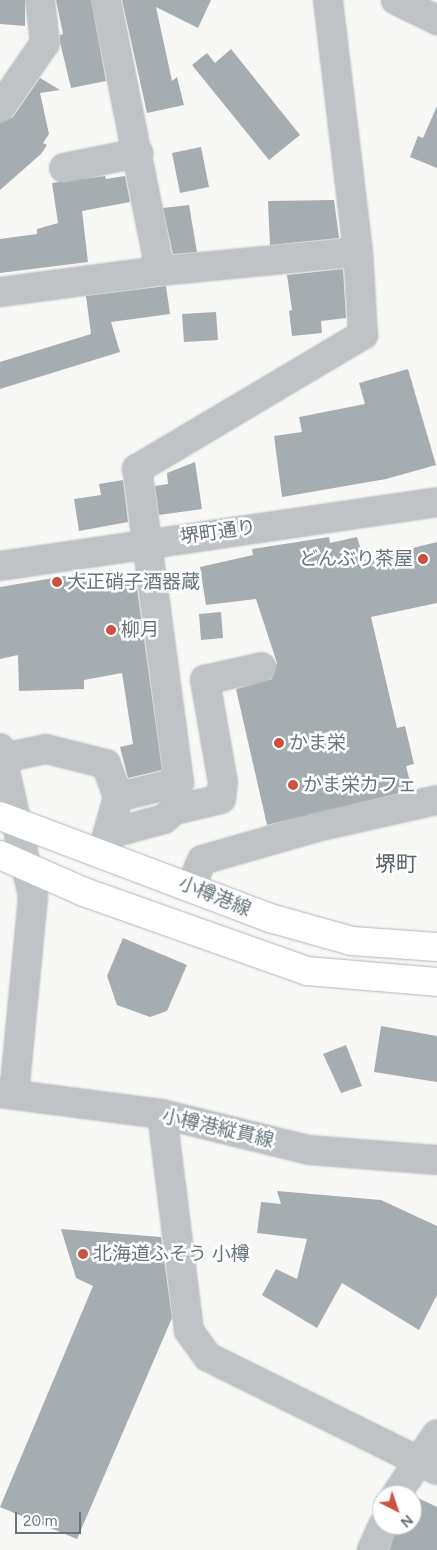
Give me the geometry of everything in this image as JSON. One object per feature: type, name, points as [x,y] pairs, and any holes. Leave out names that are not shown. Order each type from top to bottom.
[{"type":"main road","name":"小樽港線","points":[[9,820],[105,844],[191,886],[270,918],[352,941],[437,946]]},
{"type":"main road","points":[[0,855],[84,892],[307,971],[437,982]]},
{"type":"street","points":[[0,108],[45,43],[40,0]]},
{"type":"street","points":[[106,0],[160,270]]},
{"type":"street","points":[[118,797],[179,782],[145,543],[137,468],[363,335],[358,252],[328,0]]},
{"type":"street","points":[[396,0],[437,20]]},
{"type":"street","points":[[64,168],[138,153]]},
{"type":"street","points":[[0,292],[160,270],[358,252]]},
{"type":"street","name":"堺町通り","points":[[0,566],[145,543],[437,502]]},
{"type":"street","points":[[105,844],[136,810],[161,804],[174,810],[221,799],[223,783],[205,680],[262,667]]},
{"type":"street","points":[[7,1093],[33,897],[28,868],[9,820],[2,753],[46,749],[106,764],[118,797],[105,844]]},
{"type":"street","points":[[191,886],[202,860],[316,827],[437,800]]},
{"type":"street","name":"小樽港縦貫線","points":[[7,1093],[162,1114],[309,1150],[437,1160]]},
{"type":"street","points":[[162,1114],[189,1330],[208,1357],[427,1466]]},
{"type":"street","points":[[407,1485],[427,1466],[437,1434]]},
{"type":"street","points":[[372,1550],[379,1535]]},
{"type":"building","points":[[0,0],[25,0],[25,26],[0,24]]},
{"type":"building","points":[[56,0],[91,0],[106,81],[71,88],[60,42],[60,35],[63,34]]},
{"type":"building","points":[[122,0],[211,0],[198,28],[156,7],[172,81],[177,77],[184,105],[147,113]]},
{"type":"building","points":[[231,49],[300,135],[269,160],[192,65],[207,53],[215,63]]},
{"type":"building","points":[[40,78],[60,90],[40,93],[49,134],[43,143],[47,145],[41,154],[0,190],[0,123],[13,117]]},
{"type":"building","points":[[437,106],[437,168],[410,157],[418,136],[423,138]]},
{"type":"building","points":[[201,147],[209,187],[180,193],[172,153]]},
{"type":"building","points":[[105,176],[106,179],[125,176],[130,202],[82,211],[88,262],[0,273],[0,239],[37,234],[37,229],[58,223],[52,183]]},
{"type":"building","points":[[334,200],[339,238],[270,245],[268,201]]},
{"type":"building","points":[[189,205],[197,252],[173,254],[163,208]]},
{"type":"building","points":[[343,269],[346,318],[321,321],[322,333],[292,336],[289,311],[292,310],[287,275]]},
{"type":"building","points":[[166,286],[170,314],[111,322],[120,352],[0,389],[0,362],[91,334],[86,296]]},
{"type":"building","points":[[216,312],[218,340],[184,342],[182,314]]},
{"type":"building","points":[[408,369],[436,465],[386,479],[282,497],[274,436],[302,432],[299,417],[365,404],[359,383]]},
{"type":"building","points":[[195,462],[202,509],[159,515],[155,486],[168,484],[167,473]]},
{"type":"building","points":[[123,480],[128,522],[79,531],[74,499],[101,495],[99,484]]},
{"type":"building","points":[[329,537],[330,543],[357,537],[364,560],[437,542],[437,603],[371,617],[397,728],[405,726],[414,764],[406,766],[412,790],[267,825],[236,689],[272,679],[277,663],[256,599],[206,605],[200,567],[253,555],[252,549]]},
{"type":"building","points":[[95,571],[98,587],[136,581],[162,770],[128,778],[120,747],[133,744],[122,673],[84,680],[84,689],[19,691],[18,655],[0,659],[0,587]]},
{"type":"building","points":[[221,612],[223,638],[201,640],[199,614]]},
{"type":"building","points":[[123,938],[187,965],[167,1011],[150,1017],[117,1005],[107,976]]},
{"type":"building","points":[[381,1026],[437,1036],[437,1082],[374,1072]]},
{"type":"building","points":[[346,1045],[362,1086],[341,1093],[323,1054]]},
{"type":"building","points":[[277,1191],[381,1200],[437,1226],[437,1295],[419,1330],[342,1283],[317,1328],[262,1295],[276,1269],[297,1279],[307,1239],[257,1233],[261,1202],[281,1204]]},
{"type":"building","points":[[61,1229],[161,1237],[172,1318],[77,1539],[0,1507],[93,1286],[76,1278]]},
{"type":"building","points":[[422,1500],[437,1507],[437,1550],[389,1550],[394,1535],[422,1535]]},
{"type":"place","name":"どんぶり茶屋","points":[[423,559]]},
{"type":"place","name":"大正硝子酒器蔵","points":[[57,582]]},
{"type":"place","name":"柳月","points":[[111,630]]},
{"type":"place","name":"かま栄","points":[[279,743]]},
{"type":"place","name":"かま栄カフェ","points":[[293,785]]},
{"type":"place","name":"北海道ふそう 小樽","points":[[83,1254]]},
{"type":"district","name":"堺町","points":[[396,864]]}]
